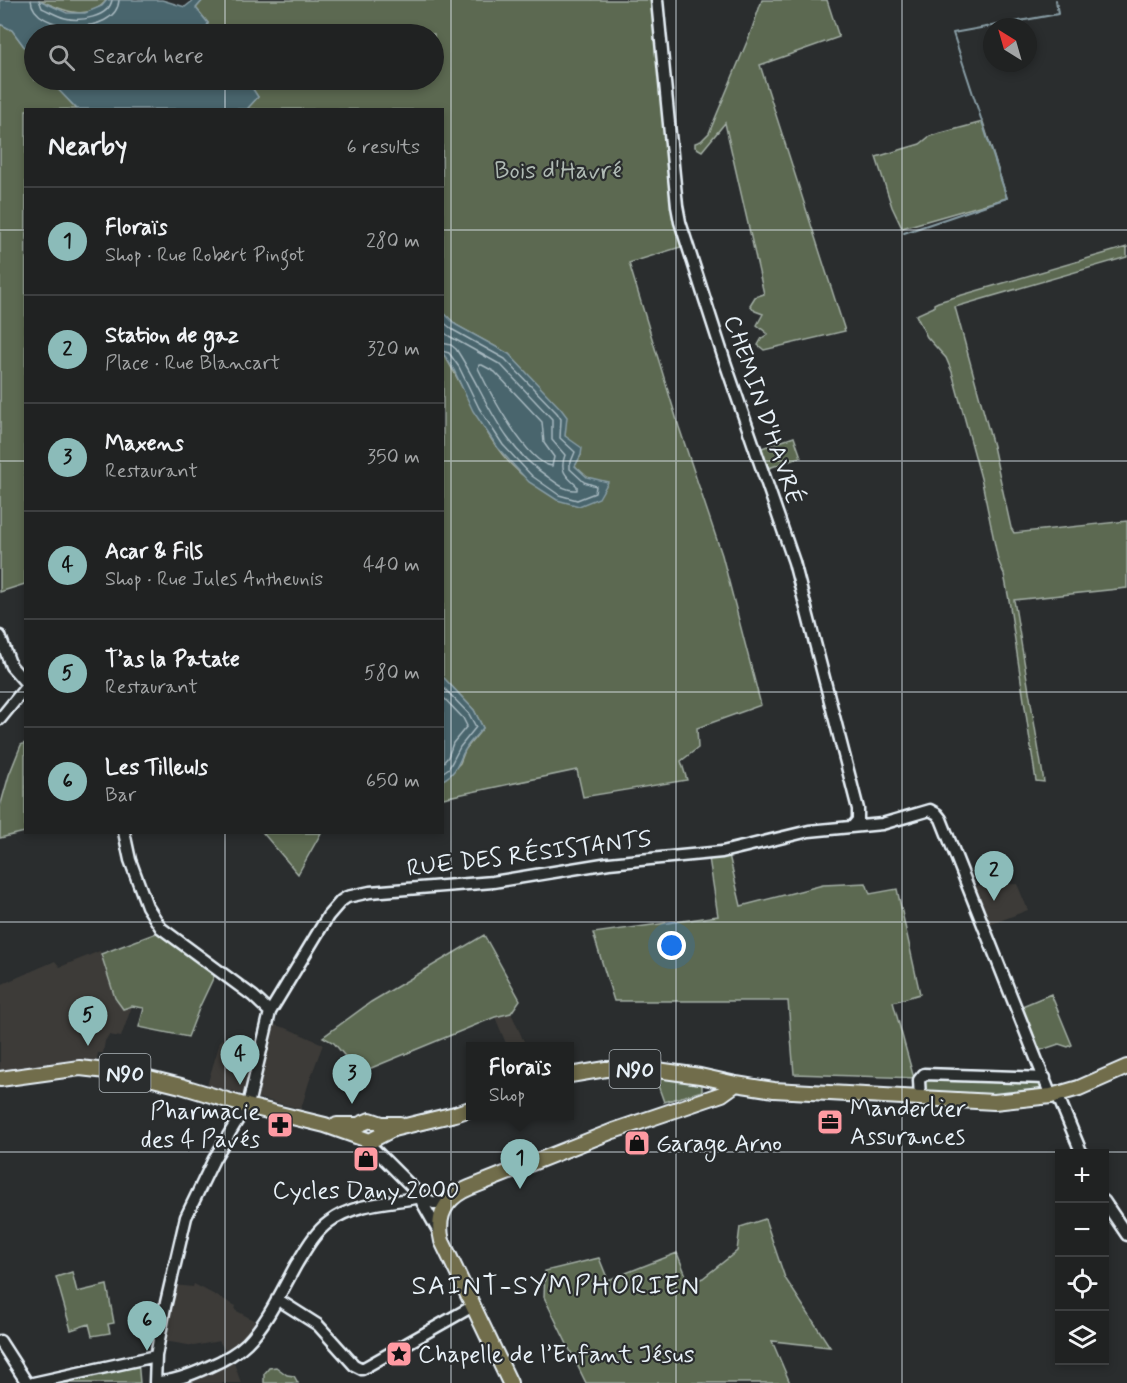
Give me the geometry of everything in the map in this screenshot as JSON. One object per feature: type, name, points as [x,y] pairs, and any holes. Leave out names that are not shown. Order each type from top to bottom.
[{"type":"main road","name":"N90","points":[[574,1074],[606,1069],[650,1069],[774,1090],[994,1102],[1054,1095],[1079,1088],[1127,1067]]},
{"type":"main road","name":"N90","points":[[0,1079],[53,1070],[95,1069],[148,1077],[247,1106],[325,1125],[370,1132],[382,1124],[411,1124],[466,1110]]},
{"type":"main road","points":[[510,1383],[441,1235],[440,1219],[447,1203],[457,1194],[469,1188],[613,1131],[722,1094],[736,1084]]},
{"type":"street","name":"CHEMIN D'HAVRÉ","points":[[657,0],[680,222],[724,362],[794,562],[858,809],[858,820],[853,826]]},
{"type":"street","points":[[0,636],[11,666],[24,682]]},
{"type":"street","points":[[0,719],[24,688]]},
{"type":"street","name":"RUE DES RÉSISTANTS","points":[[155,1382],[156,1356],[174,1262],[186,1217],[214,1159],[247,1106],[270,1012],[328,916],[347,897],[370,892],[493,882],[609,863],[722,852],[798,833],[882,824],[933,811],[941,819],[1045,1078],[1080,1149]]},
{"type":"street","points":[[125,834],[144,900],[161,928],[253,996],[270,1012]]},
{"type":"street","points":[[920,1099],[919,1080],[924,1074],[1045,1078]]},
{"type":"street","points":[[370,1132],[381,1155],[422,1197],[434,1203],[447,1203]]},
{"type":"street","points":[[422,1197],[422,1202],[441,1235]]},
{"type":"street","points":[[155,1382],[194,1373],[234,1354],[248,1343],[315,1235],[331,1220],[347,1211],[365,1206],[422,1197]]},
{"type":"street","points":[[1105,1203],[1127,1235]]},
{"type":"street","points":[[277,1299],[318,1325],[354,1365],[362,1369],[473,1306]]},
{"type":"street","points":[[0,1341],[27,1383]]},
{"type":"street","points":[[33,1383],[51,1381],[156,1356]]},
{"type":"shaded area","points":[[1017,884],[1028,910],[984,927],[968,886]]},
{"type":"shaded area","points":[[100,951],[115,998],[126,1007],[132,1006],[121,1037],[109,1035],[105,1041],[103,1053],[98,1053],[95,1069],[0,1079],[0,985],[55,961],[60,967]]},
{"type":"shaded area","points":[[511,1013],[524,1042],[505,1042],[495,1017]]},
{"type":"shaded area","points":[[271,1024],[323,1044],[301,1109],[207,1085],[221,1039],[231,1042],[235,1037],[266,1045]]},
{"type":"shaded area","points":[[194,1284],[236,1306],[235,1310],[257,1322],[245,1339],[227,1353],[219,1341],[194,1346],[164,1341],[174,1285],[193,1287]]},
{"type":"shaded area","points":[[233,1360],[241,1383],[178,1383]]},
{"type":"green space","points":[[39,0],[107,0],[100,7],[83,13],[66,10]]},
{"type":"green space","name":"Bois d'Havré","points":[[203,0],[657,0],[687,245],[629,263],[679,427],[722,555],[761,705],[697,728],[698,748],[681,761],[687,780],[583,797],[577,770],[444,798],[444,779],[460,763],[465,750],[483,728],[474,710],[444,678],[444,355],[495,445],[523,476],[541,488],[587,477],[575,466],[581,455],[565,436],[565,426],[530,377],[509,354],[456,325],[444,313],[444,108],[248,108],[258,97],[253,90],[444,90],[444,24],[208,24],[196,8]]},
{"type":"green space","points":[[762,0],[827,0],[839,37],[760,65],[845,331],[764,350],[758,345],[768,334],[757,325],[763,314],[755,311],[750,305],[755,297],[764,294],[725,123],[702,151],[695,147],[695,143],[701,141],[709,133]]},
{"type":"green space","points":[[0,24],[12,30],[24,46],[24,90],[59,90],[76,108],[24,108],[24,584],[0,592]]},
{"type":"green space","points":[[983,122],[1007,198],[902,228],[892,207],[876,157],[920,144],[930,136]]},
{"type":"green space","points":[[1127,247],[1127,257],[955,307],[1014,533],[1127,521],[1127,588],[1014,600],[1044,782],[1036,781],[1009,600],[1004,574],[998,560],[982,482],[952,372],[946,358],[927,337],[916,315],[934,307],[934,304],[938,302]]},
{"type":"green space","points":[[794,437],[801,457],[763,470],[756,450]]},
{"type":"green space","points":[[24,744],[24,832],[0,838],[0,807],[21,745]]},
{"type":"green space","points":[[264,834],[320,834],[298,874]]},
{"type":"green space","points":[[729,855],[741,906],[823,885],[866,883],[870,894],[897,889],[920,994],[893,1002],[913,1075],[917,1078],[794,1074],[788,1001],[614,1001],[593,933],[718,916],[709,858]]},
{"type":"green space","points":[[159,932],[217,970],[188,1037],[139,1027],[144,1008],[132,1006],[123,1009],[115,998],[101,954]]},
{"type":"green space","points":[[484,935],[520,1000],[511,1013],[495,1017],[359,1073],[334,1043],[323,1037],[371,1002]]},
{"type":"green space","points":[[1051,994],[1072,1045],[1068,1047],[1059,1044],[1038,1051],[1020,1007]]},
{"type":"green space","points":[[655,1077],[702,1084],[702,1091],[664,1102]]},
{"type":"green space","points":[[923,1078],[979,1082],[985,1079],[1042,1082],[1043,1090],[993,1096],[926,1092],[923,1088]]},
{"type":"green space","points":[[765,1219],[785,1278],[830,1347],[772,1341],[790,1383],[586,1383],[544,1297],[545,1271],[599,1258],[608,1280],[677,1253],[689,1283],[703,1278],[737,1251],[740,1227]]},
{"type":"green space","points":[[72,1272],[77,1292],[107,1285],[114,1323],[108,1324],[110,1333],[92,1336],[89,1324],[71,1330],[56,1277]]},
{"type":"green space","points":[[138,1360],[140,1383],[57,1383]]},
{"type":"green space","points":[[276,1367],[287,1375],[294,1376],[298,1383],[264,1383],[264,1374],[269,1368]]},
{"type":"water","points":[[0,0],[39,0],[67,13],[85,13],[102,6],[107,0],[162,0],[185,7],[194,0],[203,0],[196,8],[208,23],[24,24],[24,46],[12,30],[0,24]]},
{"type":"water","points":[[59,90],[253,90],[258,97],[248,108],[76,108]]},
{"type":"water","points":[[444,313],[456,325],[509,354],[561,409],[567,417],[565,436],[582,448],[575,466],[587,477],[608,482],[599,498],[579,506],[557,500],[529,482],[498,448],[473,411],[454,370],[444,355]]},
{"type":"water","points":[[444,678],[474,710],[483,728],[471,741],[454,771],[444,779]]},
{"type":"waterway","points":[[904,233],[1007,198],[953,33],[1058,14],[1056,0]]},
{"type":"place","name":"Station de gaz","points":[[994,901]]},
{"type":"place","name":"T’as la Patate","points":[[88,1046]]},
{"type":"place","name":"Acar & Fils","points":[[240,1085]]},
{"type":"place","name":"Maxens","points":[[352,1104]]},
{"type":"place","name":"Manderlier Assurances","points":[[830,1122]]},
{"type":"place","name":"Pharmacie des 4 Pavés","points":[[280,1125]]},
{"type":"place","name":"Garage Arno","points":[[637,1143]]},
{"type":"place","name":"Cycles Dany 2000","points":[[366,1159]]},
{"type":"place","name":"Floraïs","points":[[520,1189]]},
{"type":"place","name":"Les Tilleuls","points":[[147,1351]]},
{"type":"place","name":"Chapelle de l’Enfant Jésus","points":[[399,1354]]},
{"type":"district","name":"SAINT-SYMPHORIEN","points":[[556,1285]]}]
